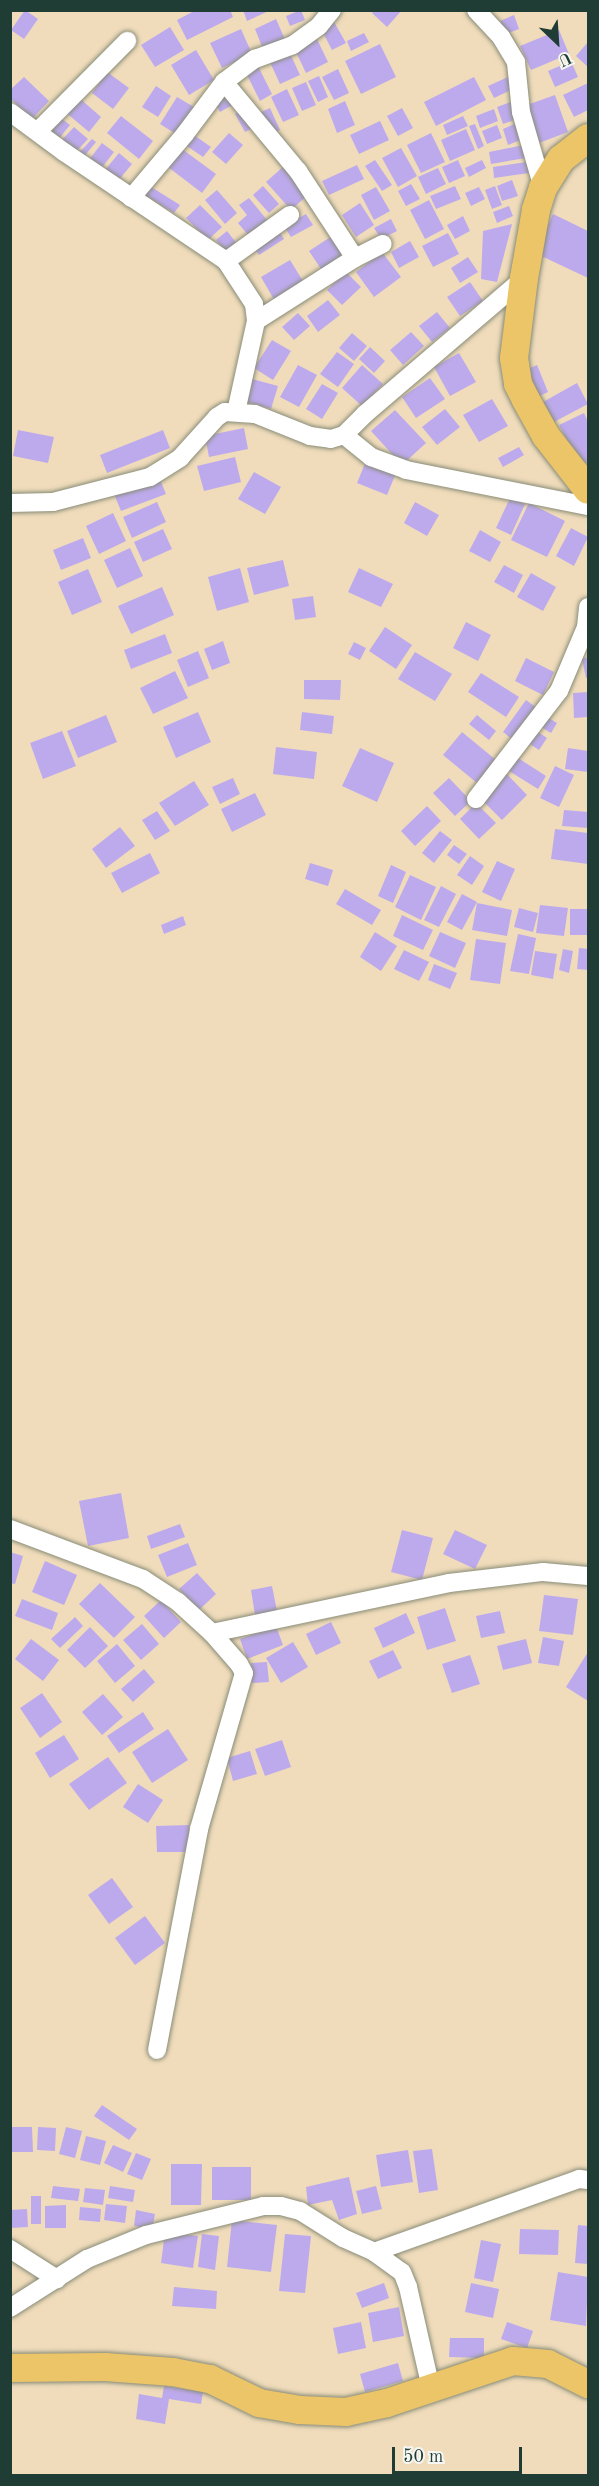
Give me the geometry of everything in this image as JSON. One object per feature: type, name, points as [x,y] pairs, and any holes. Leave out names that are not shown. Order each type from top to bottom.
[{"type":"main road","points":[[588,138],[561,159],[543,188],[536,210],[524,278],[514,358],[518,384],[546,436],[588,490]]},
{"type":"main road","points":[[10,2368],[105,2367],[173,2372],[210,2379],[259,2403],[300,2410],[346,2412],[432,2388],[513,2361],[548,2364],[588,2384]]},
{"type":"street","points":[[130,198],[185,134],[224,81],[255,59],[293,45],[319,26],[333,10]]},
{"type":"street","points":[[476,10],[501,37],[516,62],[521,112],[543,188]]},
{"type":"street","points":[[38,131],[127,41]]},
{"type":"street","points":[[224,81],[298,171],[355,258]]},
{"type":"street","points":[[10,112],[130,198],[226,261],[254,304],[256,321],[236,412]]},
{"type":"street","points":[[226,261],[290,215]]},
{"type":"street","points":[[256,321],[355,258],[383,244]]},
{"type":"street","points":[[10,503],[53,502],[150,477],[180,458],[217,417],[225,412],[255,414],[310,435],[331,439],[344,435],[388,393],[524,278]]},
{"type":"street","points":[[344,435],[371,457],[406,470],[588,506]]},
{"type":"street","points":[[477,799],[559,691],[586,627],[588,607]]},
{"type":"street","points":[[10,1529],[143,1579],[178,1602],[212,1633],[240,1664],[244,1673],[199,1829],[157,2050]]},
{"type":"street","points":[[212,1633],[449,1583],[543,1572],[588,1576]]},
{"type":"street","points":[[374,2252],[579,2179],[588,2180]]},
{"type":"street","points":[[10,2308],[87,2259],[146,2235],[263,2206],[281,2206],[300,2211],[343,2238],[374,2252],[402,2272],[408,2287],[432,2388]]},
{"type":"street","points":[[10,2249],[57,2279]]},
{"type":"building","points":[[25,10],[38,19],[24,39],[11,30]]},
{"type":"building","points":[[196,10],[230,10],[233,17],[187,40],[177,20]]},
{"type":"building","points":[[243,10],[271,10],[247,21]]},
{"type":"building","points":[[301,10],[305,20],[290,26],[286,16]]},
{"type":"building","points":[[374,10],[402,10],[387,27],[372,13]]},
{"type":"building","points":[[514,15],[519,29],[506,34],[500,21]]},
{"type":"building","points":[[276,19],[287,44],[265,54],[255,29]]},
{"type":"building","points":[[333,20],[346,43],[332,50],[320,27]]},
{"type":"building","points":[[170,27],[184,50],[155,67],[141,45]]},
{"type":"building","points":[[241,29],[252,54],[222,68],[210,43]]},
{"type":"building","points":[[559,30],[569,54],[531,70],[520,46]]},
{"type":"building","points":[[364,33],[369,42],[351,51],[347,41]]},
{"type":"building","points":[[316,37],[328,62],[306,73],[294,48]]},
{"type":"building","points":[[588,42],[588,67],[576,56]]},
{"type":"building","points":[[380,44],[396,77],[361,94],[345,61]]},
{"type":"building","points":[[196,50],[214,80],[189,95],[171,65]]},
{"type":"building","points":[[289,51],[300,75],[280,84],[269,60]]},
{"type":"building","points":[[571,61],[578,77],[555,87],[548,71]]},
{"type":"building","points":[[257,64],[272,94],[260,101],[245,71]]},
{"type":"building","points":[[338,69],[349,93],[334,100],[322,77]]},
{"type":"building","points":[[107,72],[129,88],[113,109],[92,93]]},
{"type":"building","points":[[319,76],[328,97],[318,102],[308,81]]},
{"type":"building","points":[[24,77],[49,101],[32,119],[10,98],[10,90]]},
{"type":"building","points":[[474,77],[486,100],[436,126],[424,102]]},
{"type":"building","points":[[508,77],[513,89],[494,98],[488,86]]},
{"type":"building","points":[[306,82],[316,105],[302,111],[292,88]]},
{"type":"building","points":[[588,83],[588,110],[574,117],[563,95]]},
{"type":"building","points":[[156,86],[171,96],[158,117],[142,107]]},
{"type":"building","points":[[287,89],[299,115],[283,122],[271,97]]},
{"type":"building","points":[[230,92],[236,103],[220,112],[214,101]]},
{"type":"building","points":[[555,95],[568,132],[539,143],[524,106]]},
{"type":"building","points":[[77,96],[101,117],[89,132],[64,111]]},
{"type":"building","points":[[177,97],[194,107],[176,134],[160,124]]},
{"type":"building","points":[[345,101],[355,125],[337,133],[328,109]]},
{"type":"building","points":[[511,102],[517,119],[503,124],[497,107]]},
{"type":"building","points":[[270,108],[280,130],[270,135],[259,113]]},
{"type":"building","points":[[402,108],[413,128],[398,136],[387,116]]},
{"type":"building","points":[[244,109],[255,127],[245,132],[235,114]]},
{"type":"building","points":[[494,109],[498,121],[480,128],[476,116]]},
{"type":"building","points":[[58,116],[70,125],[57,141],[45,132]]},
{"type":"building","points":[[121,116],[153,141],[139,159],[107,133]]},
{"type":"building","points":[[463,116],[468,126],[447,135],[443,125]]},
{"type":"building","points":[[380,121],[389,140],[359,154],[350,135]]},
{"type":"building","points":[[517,123],[523,139],[508,145],[503,129]]},
{"type":"building","points":[[475,124],[484,146],[478,149],[469,126]]},
{"type":"building","points":[[497,125],[502,138],[487,144],[482,131]]},
{"type":"building","points":[[74,127],[88,139],[74,154],[60,142]]},
{"type":"building","points":[[466,129],[475,150],[450,161],[441,140]]},
{"type":"building","points":[[191,133],[211,147],[203,157],[184,144]]},
{"type":"building","points":[[229,133],[243,145],[226,164],[212,152]]},
{"type":"building","points":[[431,133],[445,162],[421,173],[407,145]]},
{"type":"building","points":[[92,139],[96,142],[82,159],[77,155]]},
{"type":"building","points":[[102,143],[114,152],[100,170],[88,161]]},
{"type":"building","points":[[524,145],[526,158],[491,164],[489,152]]},
{"type":"building","points":[[401,148],[417,176],[398,187],[382,158]]},
{"type":"building","points":[[182,149],[216,174],[202,193],[168,167]]},
{"type":"building","points":[[119,153],[132,164],[118,181],[105,170]]},
{"type":"building","points":[[375,160],[392,185],[382,191],[365,166]]},
{"type":"building","points":[[458,160],[465,176],[449,183],[442,167]]},
{"type":"building","points":[[482,160],[486,168],[469,177],[465,168]]},
{"type":"building","points":[[527,162],[529,173],[494,178],[493,167]]},
{"type":"building","points":[[357,165],[364,179],[329,195],[322,181]]},
{"type":"building","points":[[284,166],[309,194],[291,210],[266,182]]},
{"type":"building","points":[[438,168],[446,184],[426,194],[418,177]]},
{"type":"building","points":[[512,180],[518,196],[502,201],[497,186]]},
{"type":"building","points":[[411,184],[420,199],[406,206],[398,191]]},
{"type":"building","points":[[148,185],[180,205],[174,213],[143,194]]},
{"type":"building","points":[[263,186],[279,204],[269,213],[253,195]]},
{"type":"building","points":[[455,186],[461,199],[436,209],[430,196]]},
{"type":"building","points":[[495,186],[502,205],[492,209],[485,190]]},
{"type":"building","points":[[376,187],[390,211],[374,220],[361,195]]},
{"type":"building","points":[[479,187],[485,199],[471,206],[465,193]]},
{"type":"building","points":[[217,190],[237,213],[225,224],[205,200]]},
{"type":"building","points":[[249,198],[267,220],[248,235],[238,223],[247,215],[239,205]]},
{"type":"building","points":[[429,200],[444,229],[425,239],[410,210]]},
{"type":"building","points":[[360,203],[374,225],[356,237],[342,215]]},
{"type":"building","points":[[200,205],[222,227],[208,240],[186,218]]},
{"type":"building","points":[[509,206],[513,216],[497,223],[493,212]]},
{"type":"building","points":[[306,214],[313,225],[291,237],[284,226]]},
{"type":"building","points":[[553,214],[588,231],[588,278],[535,253]]},
{"type":"building","points":[[463,216],[470,231],[455,239],[447,225]]},
{"type":"building","points":[[391,219],[397,231],[381,239],[374,228]]},
{"type":"building","points":[[512,224],[497,282],[481,279],[483,231]]},
{"type":"building","points":[[277,228],[284,239],[259,255],[252,245]]},
{"type":"building","points":[[227,231],[238,245],[227,253],[216,240]]},
{"type":"building","points":[[448,233],[459,254],[433,267],[422,246]]},
{"type":"building","points":[[332,236],[346,256],[323,272],[309,251]]},
{"type":"building","points":[[410,241],[419,257],[399,268],[391,252]]},
{"type":"building","points":[[382,252],[401,277],[374,297],[356,272]]},
{"type":"building","points":[[468,257],[478,272],[460,283],[451,268]]},
{"type":"building","points":[[290,260],[306,286],[276,303],[261,277]]},
{"type":"building","points":[[346,272],[361,287],[342,305],[327,290]]},
{"type":"building","points":[[470,282],[483,301],[460,316],[447,297]]},
{"type":"building","points":[[328,300],[340,315],[318,332],[307,316]]},
{"type":"building","points":[[437,312],[450,328],[432,342],[419,326]]},
{"type":"building","points":[[298,313],[310,326],[294,340],[282,327]]},
{"type":"building","points":[[411,332],[424,346],[403,365],[390,350]]},
{"type":"building","points":[[352,333],[367,346],[354,361],[339,348]]},
{"type":"building","points":[[272,340],[291,351],[273,380],[254,368]]},
{"type":"building","points":[[370,347],[385,361],[374,373],[359,359]]},
{"type":"building","points":[[337,352],[354,364],[338,387],[320,374]]},
{"type":"building","points":[[459,353],[476,382],[450,396],[434,367]]},
{"type":"building","points":[[298,365],[317,375],[299,407],[280,397]]},
{"type":"building","points":[[362,365],[383,384],[362,406],[342,388]]},
{"type":"building","points":[[537,365],[548,392],[533,399],[521,372]]},
{"type":"building","points":[[430,378],[445,399],[416,418],[402,397]]},
{"type":"building","points":[[252,379],[278,386],[271,409],[246,402]]},
{"type":"building","points":[[577,383],[588,404],[554,422],[543,402]]},
{"type":"building","points":[[322,384],[338,393],[322,419],[306,409]]},
{"type":"building","points":[[492,399],[508,426],[479,442],[463,415]]},
{"type":"building","points":[[445,409],[460,427],[437,445],[422,427]]},
{"type":"building","points":[[395,410],[426,443],[402,465],[371,431]]},
{"type":"building","points":[[584,413],[588,422],[588,462],[580,466],[559,425]]},
{"type":"building","points":[[244,428],[248,449],[209,457],[205,436]]},
{"type":"building","points":[[18,430],[54,437],[48,463],[13,456]]},
{"type":"building","points":[[163,430],[170,448],[107,473],[100,455]]},
{"type":"building","points":[[519,447],[524,455],[503,467],[498,458]]},
{"type":"building","points":[[235,457],[241,482],[204,491],[197,466]]},
{"type":"building","points":[[366,461],[396,473],[387,495],[357,483]]},
{"type":"building","points":[[254,472],[281,487],[265,514],[238,499]]},
{"type":"building","points":[[159,477],[166,494],[121,511],[114,494]]},
{"type":"building","points":[[510,498],[525,504],[511,535],[496,528]]},
{"type":"building","points":[[157,502],[166,522],[132,538],[123,517]]},
{"type":"building","points":[[415,502],[439,515],[427,536],[404,523]]},
{"type":"building","points":[[529,503],[565,521],[547,557],[511,540]]},
{"type":"building","points":[[113,513],[126,541],[99,554],[86,526]]},
{"type":"building","points":[[571,528],[588,537],[574,566],[556,556]]},
{"type":"building","points":[[163,529],[172,549],[143,562],[134,542]]},
{"type":"building","points":[[480,530],[501,542],[490,562],[469,551]]},
{"type":"building","points":[[83,538],[91,558],[61,570],[53,550]]},
{"type":"building","points":[[130,548],[143,576],[117,588],[104,560]]},
{"type":"building","points":[[283,560],[289,586],[254,595],[247,568]]},
{"type":"building","points":[[504,565],[523,575],[514,593],[494,582]]},
{"type":"building","points":[[240,568],[249,602],[217,611],[208,577]]},
{"type":"building","points":[[359,568],[393,584],[381,607],[348,592]]},
{"type":"building","points":[[88,569],[102,602],[72,615],[58,582]]},
{"type":"building","points":[[531,573],[556,587],[543,611],[517,597]]},
{"type":"building","points":[[162,587],[174,615],[131,634],[118,606]]},
{"type":"building","points":[[313,596],[316,617],[295,620],[292,599]]},
{"type":"building","points":[[466,622],[491,635],[478,661],[453,648]]},
{"type":"building","points":[[385,627],[412,645],[396,669],[369,651]]},
{"type":"building","points":[[165,634],[172,653],[131,669],[124,650]]},
{"type":"building","points":[[223,641],[230,663],[212,670],[204,649]]},
{"type":"building","points":[[354,642],[366,648],[360,660],[348,654]]},
{"type":"building","points":[[198,651],[209,678],[188,687],[177,660]]},
{"type":"building","points":[[415,652],[452,674],[435,701],[398,679]]},
{"type":"building","points":[[588,657],[588,677],[586,678],[582,659]]},
{"type":"building","points":[[526,658],[554,672],[543,695],[515,681]]},
{"type":"building","points":[[175,671],[188,698],[153,714],[140,688]]},
{"type":"building","points":[[481,673],[519,697],[506,717],[468,692]]},
{"type":"building","points":[[304,680],[341,680],[340,700],[304,699]]},
{"type":"building","points":[[588,692],[588,717],[574,718],[573,693]]},
{"type":"building","points":[[526,700],[537,708],[513,740],[503,732]]},
{"type":"building","points":[[198,712],[211,742],[176,758],[163,727]]},
{"type":"building","points":[[302,712],[334,716],[332,734],[300,730]]},
{"type":"building","points":[[106,715],[117,742],[78,758],[67,731]]},
{"type":"building","points":[[477,715],[496,731],[489,740],[469,724]]},
{"type":"building","points":[[547,717],[557,723],[551,733],[541,727]]},
{"type":"building","points":[[535,730],[547,738],[539,750],[528,743]]},
{"type":"building","points":[[62,731],[76,766],[43,779],[30,743]]},
{"type":"building","points":[[462,732],[496,760],[477,783],[443,755]]},
{"type":"building","points":[[276,747],[317,752],[314,779],[273,774]]},
{"type":"building","points":[[360,748],[394,763],[377,802],[342,786]]},
{"type":"building","points":[[568,748],[588,751],[588,772],[565,769]]},
{"type":"building","points":[[518,758],[546,776],[538,789],[509,771]]},
{"type":"building","points":[[555,766],[574,775],[559,807],[540,798]]},
{"type":"building","points":[[505,772],[527,795],[502,820],[479,797]]},
{"type":"building","points":[[233,778],[240,794],[220,804],[212,787]]},
{"type":"building","points":[[449,778],[471,801],[455,816],[433,793]]},
{"type":"building","points":[[194,781],[209,805],[175,826],[159,803]]},
{"type":"building","points":[[255,793],[266,815],[232,832],[221,809]]},
{"type":"building","points":[[476,803],[496,823],[479,839],[460,819]]},
{"type":"building","points":[[427,806],[441,821],[415,846],[401,831]]},
{"type":"building","points":[[564,810],[588,812],[588,828],[562,826]]},
{"type":"building","points":[[157,811],[170,831],[155,840],[142,820]]},
{"type":"building","points":[[120,827],[135,846],[106,868],[92,849]]},
{"type":"building","points":[[555,829],[588,833],[588,864],[551,859]]},
{"type":"building","points":[[440,831],[452,840],[434,863],[422,853]]},
{"type":"building","points":[[454,845],[467,854],[459,864],[447,855]]},
{"type":"building","points":[[150,853],[160,873],[122,893],[111,873]]},
{"type":"building","points":[[470,856],[484,866],[472,885],[457,875]]},
{"type":"building","points":[[497,861],[515,869],[501,901],[482,892]]},
{"type":"building","points":[[310,863],[333,870],[328,886],[305,879]]},
{"type":"building","points":[[391,865],[406,872],[393,903],[378,896]]},
{"type":"building","points":[[410,875],[436,887],[421,920],[395,907]]},
{"type":"building","points":[[441,886],[456,894],[439,927],[424,920]]},
{"type":"building","points":[[345,889],[381,910],[372,925],[336,904]]},
{"type":"building","points":[[462,894],[477,902],[462,930],[447,922]]},
{"type":"building","points":[[477,903],[512,910],[507,936],[472,930]]},
{"type":"building","points":[[540,905],[568,908],[564,936],[536,933]]},
{"type":"building","points":[[519,908],[538,913],[533,932],[514,927]]},
{"type":"building","points":[[570,909],[588,909],[588,935],[570,935]]},
{"type":"building","points":[[402,915],[433,930],[423,950],[393,936]]},
{"type":"building","points":[[183,916],[186,925],[164,934],[161,925]]},
{"type":"building","points":[[375,932],[397,946],[381,971],[360,957]]},
{"type":"building","points":[[440,932],[466,943],[455,968],[429,956]]},
{"type":"building","points":[[518,934],[536,938],[529,974],[510,971]]},
{"type":"building","points":[[476,939],[506,943],[500,984],[470,980]]},
{"type":"building","points":[[579,948],[588,949],[588,970],[577,969]]},
{"type":"building","points":[[563,949],[573,951],[569,973],[559,970]]},
{"type":"building","points":[[404,950],[429,962],[419,981],[394,969]]},
{"type":"building","points":[[535,951],[557,954],[553,979],[531,975]]},
{"type":"building","points":[[434,964],[457,973],[450,989],[428,980]]},
{"type":"building","points":[[121,1493],[129,1538],[88,1546],[79,1501]]},
{"type":"building","points":[[180,1524],[185,1537],[151,1549],[147,1536]]},
{"type":"building","points":[[402,1530],[433,1538],[422,1580],[391,1572]]},
{"type":"building","points":[[455,1530],[487,1545],[475,1569],[443,1554]]},
{"type":"building","points":[[188,1543],[197,1565],[167,1577],[158,1555]]},
{"type":"building","points":[[10,1552],[23,1556],[15,1584],[10,1583]]},
{"type":"building","points":[[45,1561],[77,1575],[64,1605],[32,1592]]},
{"type":"building","points":[[197,1573],[216,1594],[199,1610],[179,1589]]},
{"type":"building","points":[[100,1583],[135,1617],[114,1638],[79,1604]]},
{"type":"building","points":[[272,1586],[277,1611],[255,1615],[251,1590]]},
{"type":"building","points":[[544,1595],[578,1599],[573,1635],[539,1631]]},
{"type":"building","points":[[22,1599],[58,1613],[52,1630],[15,1616]]},
{"type":"building","points":[[161,1600],[181,1622],[164,1638],[144,1616]]},
{"type":"building","points":[[445,1608],[456,1641],[427,1650],[417,1617]]},
{"type":"building","points":[[500,1611],[505,1633],[481,1638],[476,1616]]},
{"type":"building","points":[[406,1613],[415,1633],[383,1648],[374,1628]]},
{"type":"building","points":[[75,1617],[83,1626],[60,1648],[51,1639]]},
{"type":"building","points":[[331,1622],[341,1643],[316,1655],[306,1634]]},
{"type":"building","points":[[142,1624],[159,1644],[141,1660],[123,1640]]},
{"type":"building","points":[[276,1626],[283,1645],[247,1659],[240,1639]]},
{"type":"building","points":[[90,1627],[108,1646],[85,1668],[67,1650]]},
{"type":"building","points":[[543,1637],[564,1641],[559,1666],[538,1663]]},
{"type":"building","points":[[31,1639],[59,1660],[43,1681],[15,1659]]},
{"type":"building","points":[[526,1639],[532,1663],[503,1670],[497,1646]]},
{"type":"building","points":[[293,1642],[308,1667],[281,1683],[266,1658]]},
{"type":"building","points":[[117,1644],[135,1666],[115,1683],[97,1661]]},
{"type":"building","points":[[393,1650],[402,1668],[378,1679],[369,1661]]},
{"type":"building","points":[[588,1652],[588,1701],[566,1687]]},
{"type":"building","points":[[470,1655],[480,1684],[452,1693],[442,1664]]},
{"type":"building","points":[[267,1662],[269,1682],[252,1683],[251,1663]]},
{"type":"building","points":[[144,1669],[155,1682],[133,1702],[121,1689]]},
{"type":"building","points":[[42,1693],[62,1722],[40,1738],[20,1708]]},
{"type":"building","points":[[103,1694],[123,1717],[102,1735],[82,1712]]},
{"type":"building","points":[[143,1712],[154,1729],[119,1753],[107,1736]]},
{"type":"building","points":[[168,1729],[188,1760],[152,1783],[132,1752]]},
{"type":"building","points":[[64,1735],[79,1759],[50,1778],[35,1753]]},
{"type":"building","points":[[282,1740],[291,1767],[265,1776],[255,1749]]},
{"type":"building","points":[[250,1751],[257,1774],[233,1781],[227,1758]]},
{"type":"building","points":[[108,1757],[127,1783],[89,1810],[69,1784]]},
{"type":"building","points":[[138,1784],[163,1800],[148,1823],[123,1807]]},
{"type":"building","points":[[189,1825],[189,1852],[157,1852],[156,1826]]},
{"type":"building","points":[[112,1878],[133,1907],[109,1924],[88,1895]]},
{"type":"building","points":[[145,1916],[165,1943],[135,1965],[115,1938]]},
{"type":"building","points":[[102,2105],[137,2129],[129,2140],[94,2116]]},
{"type":"building","points":[[10,2127],[32,2127],[33,2152],[10,2152]]},
{"type":"building","points":[[38,2127],[56,2128],[55,2151],[37,2150]]},
{"type":"building","points":[[66,2127],[82,2131],[75,2158],[59,2154]]},
{"type":"building","points":[[86,2136],[106,2141],[100,2165],[80,2160]]},
{"type":"building","points":[[113,2145],[132,2153],[123,2172],[104,2163]]},
{"type":"building","points":[[432,2149],[438,2190],[419,2193],[413,2151]]},
{"type":"building","points":[[408,2150],[413,2182],[381,2187],[376,2155]]},
{"type":"building","points":[[136,2153],[151,2159],[142,2180],[127,2174]]},
{"type":"building","points":[[171,2164],[202,2164],[201,2205],[171,2205]]},
{"type":"building","points":[[212,2167],[251,2167],[251,2200],[212,2200]]},
{"type":"building","points":[[349,2177],[357,2214],[339,2220],[332,2200],[308,2205],[306,2187]]},
{"type":"building","points":[[53,2186],[80,2189],[78,2201],[51,2198]]},
{"type":"building","points":[[110,2186],[135,2190],[133,2202],[108,2198]]},
{"type":"building","points":[[376,2186],[382,2209],[362,2214],[356,2191]]},
{"type":"building","points":[[85,2188],[105,2190],[103,2205],[83,2202]]},
{"type":"building","points":[[31,2196],[41,2196],[41,2224],[31,2224]]},
{"type":"building","points":[[106,2204],[127,2206],[125,2223],[104,2220]]},
{"type":"building","points":[[66,2205],[66,2228],[45,2228],[45,2206]]},
{"type":"building","points":[[80,2207],[101,2209],[100,2222],[79,2220]]},
{"type":"building","points":[[27,2209],[28,2227],[10,2228],[10,2210]]},
{"type":"building","points":[[136,2210],[155,2214],[152,2229],[134,2226]]},
{"type":"building","points":[[232,2220],[277,2225],[271,2272],[227,2267]]},
{"type":"building","points":[[578,2225],[588,2226],[588,2264],[575,2263]]},
{"type":"building","points":[[520,2229],[559,2230],[558,2255],[519,2254]]},
{"type":"building","points":[[165,2232],[198,2236],[193,2268],[161,2263]]},
{"type":"building","points":[[202,2234],[219,2236],[215,2270],[198,2267]]},
{"type":"building","points":[[285,2234],[311,2236],[305,2293],[279,2291]]},
{"type":"building","points":[[481,2240],[501,2244],[493,2282],[474,2278]]},
{"type":"building","points":[[558,2272],[588,2277],[586,2326],[550,2320]]},
{"type":"building","points":[[384,2283],[389,2298],[362,2308],[356,2293]]},
{"type":"building","points":[[471,2283],[499,2289],[493,2318],[465,2312]]},
{"type":"building","points":[[174,2287],[217,2291],[216,2309],[172,2306]]},
{"type":"building","points":[[399,2307],[404,2336],[373,2342],[368,2313]]},
{"type":"building","points":[[361,2322],[366,2348],[338,2354],[333,2328]]},
{"type":"building","points":[[507,2322],[533,2331],[527,2348],[501,2339]]},
{"type":"building","points":[[450,2338],[484,2338],[484,2358],[449,2357]]},
{"type":"building","points":[[398,2363],[403,2381],[365,2392],[360,2374]]},
{"type":"building","points":[[164,2386],[203,2392],[201,2404],[169,2399],[165,2424],[136,2419],[139,2394],[162,2398]]}]
